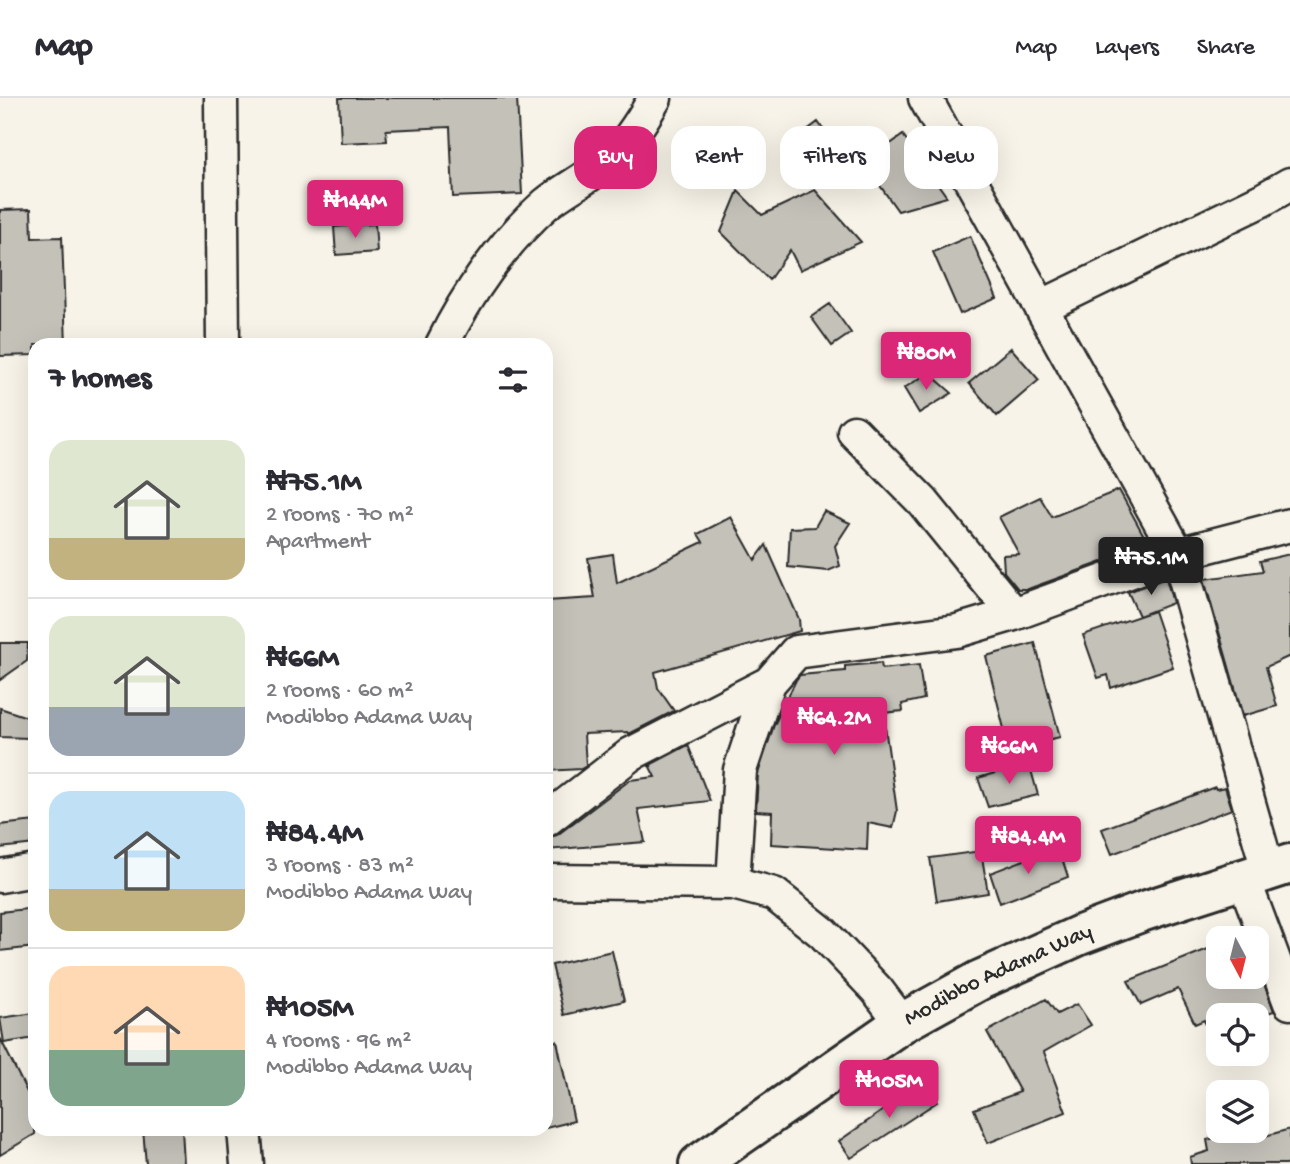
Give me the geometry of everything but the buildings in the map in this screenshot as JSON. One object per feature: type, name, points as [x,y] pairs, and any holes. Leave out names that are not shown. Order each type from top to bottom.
[{"type":"main road","name":"Modibbo Adama Way","points":[[699,1164],[902,1023],[980,980],[1080,934],[1267,870]]},
{"type":"street","points":[[221,98],[223,338]]},
{"type":"street","points":[[445,338],[457,314],[511,241],[547,204],[602,167],[637,130],[655,98]]},
{"type":"street","points":[[925,98],[981,202],[1043,306],[1178,554],[1267,870],[1290,1003]]},
{"type":"street","points":[[1043,306],[1290,184]]},
{"type":"street","points":[[853,432],[923,502],[1014,614]]},
{"type":"street","points":[[553,815],[631,754],[769,683],[796,652],[957,631],[1014,614],[1178,554],[1290,525]]},
{"type":"street","points":[[733,883],[740,770],[769,683]]},
{"type":"street","points":[[0,876],[28,871]]},
{"type":"street","points":[[553,881],[733,883],[774,894],[822,933],[877,990],[902,1023]]},
{"type":"street","points":[[245,1136],[247,1164]]}]
